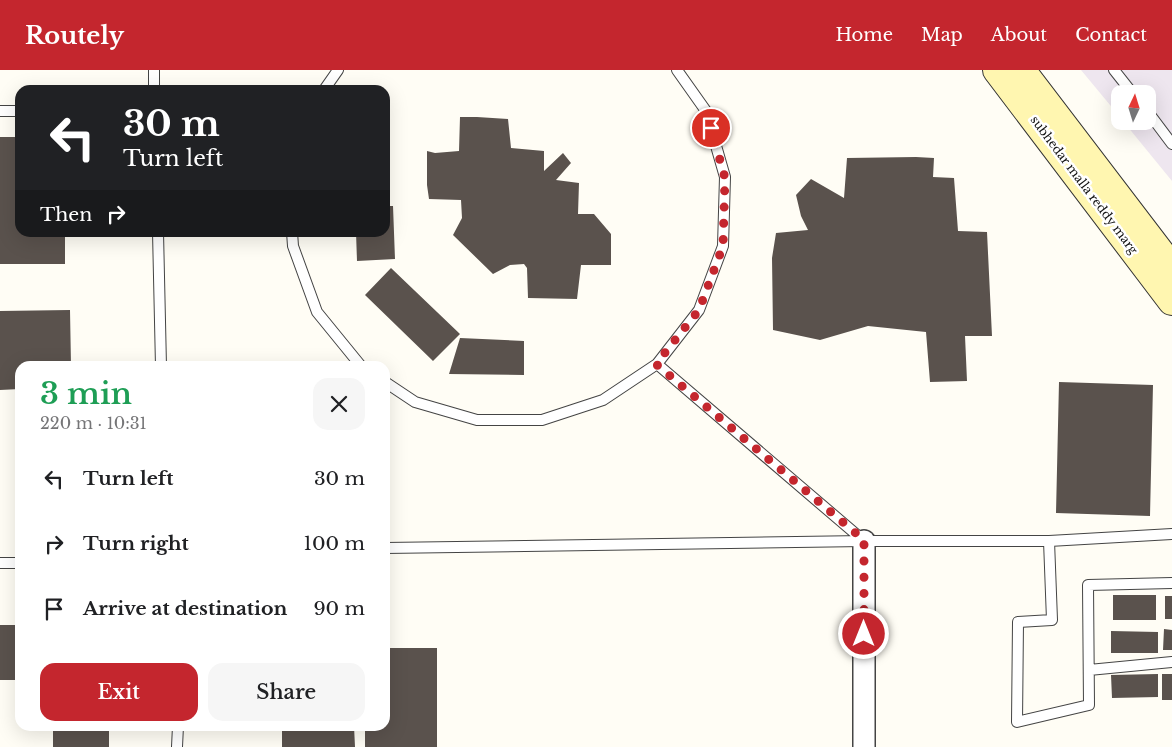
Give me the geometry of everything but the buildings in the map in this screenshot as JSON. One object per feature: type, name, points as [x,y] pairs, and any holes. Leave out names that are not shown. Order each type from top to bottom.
[{"type":"main road","name":"subhedar malla reddy marg","points":[[997,70],[1172,301]]},
{"type":"main road","name":"subhedar malla reddy marg","points":[[1021,70],[1172,268]]},
{"type":"street","points":[[864,540],[864,747]]},
{"type":"lane","points":[[154,70],[154,85]]},
{"type":"lane","points":[[328,85],[338,70]]},
{"type":"lane","points":[[390,385],[415,402],[477,420],[542,420],[603,400],[656,364],[699,310],[723,246],[725,178],[706,112],[678,70]]},
{"type":"lane","points":[[1114,70],[1126,85]]},
{"type":"lane","points":[[0,111],[15,111]]},
{"type":"lane","points":[[1156,123],[1172,144]]},
{"type":"lane","points":[[158,237],[161,361]]},
{"type":"lane","points":[[292,237],[293,246],[317,312],[357,361]]},
{"type":"lane","points":[[656,364],[864,540]]},
{"type":"lane","points":[[390,548],[864,540],[1049,541],[1172,534]]},
{"type":"lane","points":[[1049,541],[1052,620],[1018,622],[1017,722],[1089,705],[1088,585],[1172,583]]},
{"type":"lane","points":[[0,563],[15,563]]},
{"type":"lane","points":[[1089,670],[1172,662]]},
{"type":"lane","points":[[177,747],[178,731]]},
{"type":"shaded area","points":[[1081,70],[1172,70],[1172,181],[1130,130],[1156,130],[1156,85],[1111,85],[1111,106]]},
{"type":"route","points":[[711,128],[725,178],[723,246],[699,310],[656,364],[864,540],[864,634]]}]
